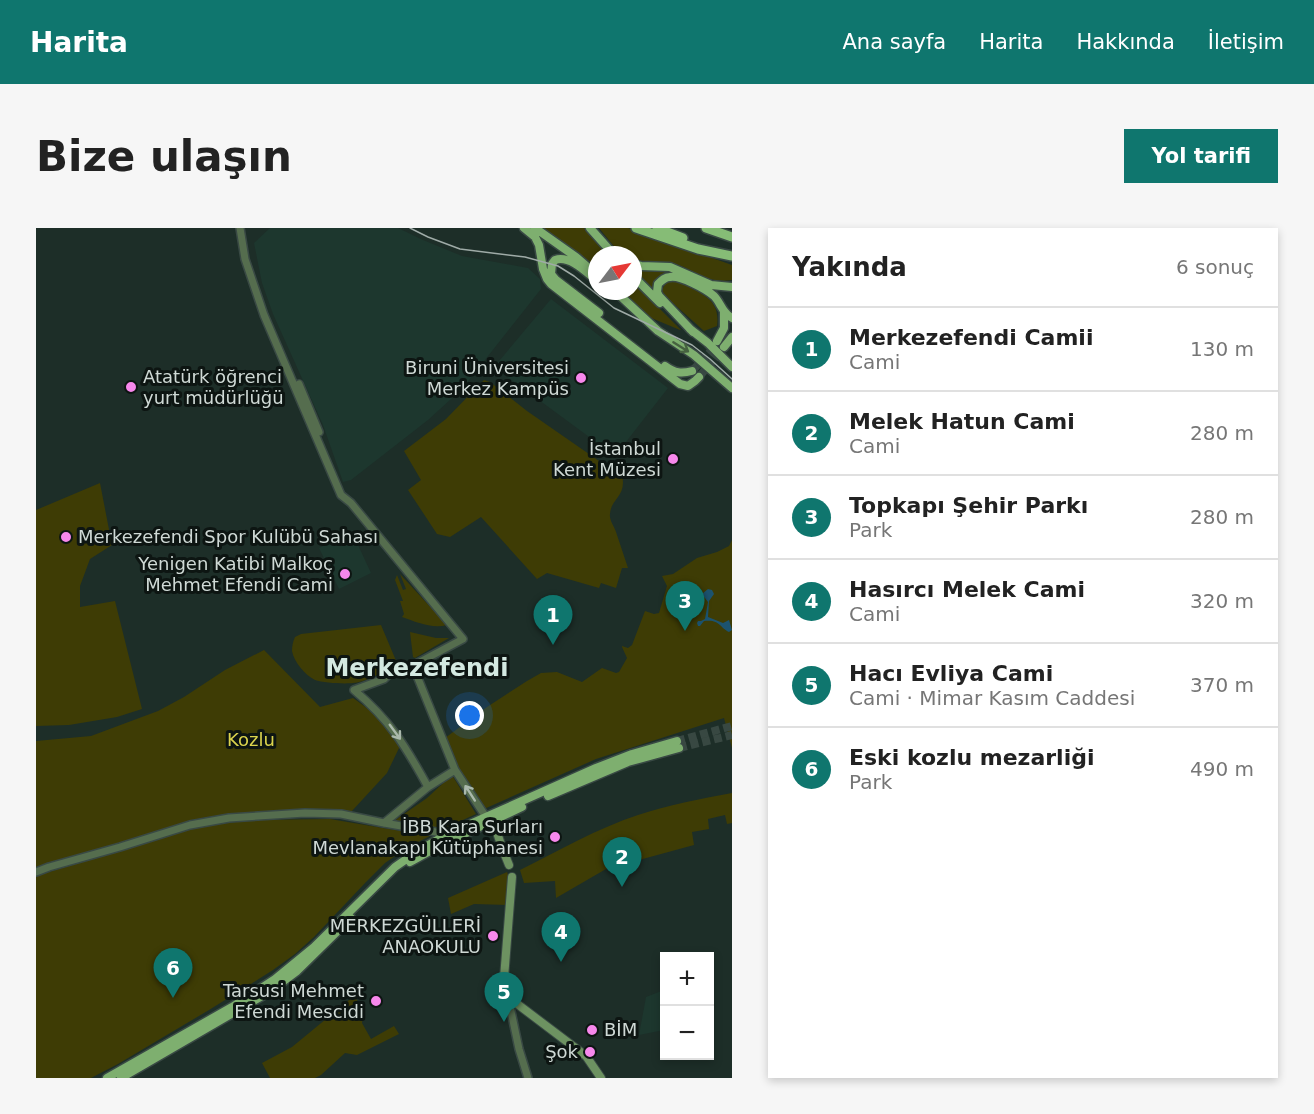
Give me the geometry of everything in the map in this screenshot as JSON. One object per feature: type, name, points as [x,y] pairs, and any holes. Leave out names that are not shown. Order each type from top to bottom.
[{"type":"highway","points":[[636,228],[698,249],[732,256]]},
{"type":"highway","points":[[657,228],[732,256]]},
{"type":"highway","points":[[706,228],[732,237]]},
{"type":"main road","points":[[524,228],[537,241],[544,273],[551,284],[680,384],[688,386],[695,381],[696,374],[674,372],[661,364],[556,280],[551,274],[552,264],[559,258],[569,261],[588,275]]},
{"type":"main road","points":[[535,228],[588,267]]},
{"type":"main road","points":[[590,228],[606,246]]},
{"type":"main road","points":[[642,266],[670,267],[711,285],[732,287]]},
{"type":"main road","points":[[693,332],[659,296],[658,288],[661,281],[670,276],[681,278],[707,291],[718,301],[723,311],[732,318]]},
{"type":"main road","points":[[642,285],[672,315],[732,367]]},
{"type":"main road","points":[[732,287],[724,295],[722,303],[724,327],[721,344],[732,338]]},
{"type":"main road","points":[[619,300],[636,311]]},
{"type":"main road","points":[[624,300],[658,332],[705,363],[732,388]]},
{"type":"main road","points":[[121,1078],[268,992],[303,965],[398,872],[450,837],[620,758],[678,744]]},
{"type":"main road","points":[[488,819],[509,865]]},
{"type":"main road","points":[[431,831],[435,836],[435,841]]},
{"type":"main road","points":[[107,1078],[275,979],[307,953],[396,867],[435,841],[450,837]]},
{"type":"main road","points":[[512,877],[504,978],[508,997],[586,1056],[602,1078]]},
{"type":"street","points":[[242,228],[245,259],[341,495],[351,503],[463,639],[399,673],[394,679],[384,679],[354,690],[384,717],[428,787]]},
{"type":"street","points":[[413,666],[455,770],[488,819]]},
{"type":"street","points":[[384,823],[428,787],[455,770]]},
{"type":"street","points":[[36,872],[190,825],[229,818],[305,813],[340,814],[431,831],[450,837]]},
{"type":"street","points":[[508,997],[528,1078]]},
{"type":"shaded area","points":[[270,228],[398,228],[462,256],[528,268],[540,279],[541,289],[462,389],[428,420],[351,480],[343,482],[323,425],[273,314],[262,283],[254,243]]},
{"type":"shaded area","name":"Biruni Üniversitesi Merkez Kampüs","points":[[551,299],[668,388],[615,456],[494,367]]},
{"type":"shaded area","points":[[352,532],[371,573],[339,589],[319,548]]},
{"type":"shaded area","points":[[660,992],[660,1031],[639,1035],[646,997]]},
{"type":"green space","points":[[542,228],[584,228],[600,246],[588,246],[588,263]]},
{"type":"green space","points":[[599,228],[628,228],[732,265],[732,280],[714,280],[672,263],[642,262],[642,246],[614,246]]},
{"type":"green space","points":[[665,270],[667,272],[657,278],[653,289],[642,278],[642,271]]},
{"type":"green space","points":[[670,280],[699,292],[708,299],[717,312],[717,326],[704,331],[665,296],[662,290],[666,282]]},
{"type":"green space","points":[[642,291],[681,330],[649,317],[630,300],[642,300]]},
{"type":"green space","points":[[484,380],[622,475],[621,493],[613,504],[610,516],[628,568],[622,568],[616,588],[601,583],[599,588],[547,573],[537,579],[481,517],[450,537],[437,534],[408,490],[421,480],[404,451],[446,419]]},
{"type":"green space","points":[[100,483],[112,545],[90,559],[80,586],[80,607],[115,601],[142,709],[117,717],[69,725],[36,726],[36,510]]},
{"type":"green space","points":[[732,540],[732,748],[724,718],[596,759],[484,809],[458,769],[445,738],[487,707],[541,673],[557,672],[582,682],[602,668],[619,672],[627,658],[622,646],[628,648],[632,645],[645,611],[659,613],[667,586],[662,576],[673,574],[697,558],[729,546]]},
{"type":"green space","points":[[400,574],[447,625],[430,626],[402,617],[404,614],[400,601],[403,601],[395,580],[397,575],[403,590],[406,589]]},
{"type":"green space","points":[[381,625],[397,663],[385,669],[384,672],[365,680],[328,683],[315,680],[300,668],[293,655],[295,637],[301,634]]},
{"type":"green space","points":[[410,632],[436,638],[449,638],[415,658]]},
{"type":"green space","name":"Kozlu","points":[[264,650],[320,707],[353,698],[379,719],[400,746],[387,773],[351,812],[295,810],[225,814],[191,820],[36,867],[36,741],[91,736],[158,711],[225,670]]},
{"type":"green space","points":[[452,775],[476,814],[441,830],[394,821],[427,798]]},
{"type":"green space","points":[[732,793],[732,823],[727,824],[725,815],[708,819],[709,829],[692,832],[694,845],[606,869],[556,898],[555,881],[524,883],[520,870],[608,826],[661,808]]},
{"type":"green space","points":[[330,819],[430,836],[408,847],[385,863],[295,954],[209,1010],[91,1078],[36,1078],[36,876],[198,827],[252,820]]},
{"type":"green space","points":[[507,872],[509,877],[508,905],[474,904],[451,914],[448,898]]},
{"type":"green space","points":[[354,996],[364,1010],[362,1023],[371,1039],[394,1026],[399,1034],[357,1055],[345,1053],[315,1078],[270,1078],[262,1063],[292,1047]]},
{"type":"water","points":[[708,589],[714,594],[709,601],[708,617],[723,623],[729,620],[732,630],[729,632],[713,621],[704,621],[698,626],[698,621],[705,619],[708,602],[702,594]]},
{"type":"tunnel","points":[[692,371],[715,344]]},
{"type":"tunnel","points":[[699,377],[722,350]]},
{"type":"tunnel","points":[[677,741],[732,726]]},
{"type":"tunnel","points":[[679,748],[732,735]]},
{"type":"tram line","points":[[410,228],[460,249],[525,257],[558,266],[614,308],[692,345],[732,379]]},
{"type":"place","name":"Biruni Üniversitesi Merkez Kampüs","points":[[581,378]]},
{"type":"place","name":"Atatürk öğrenci yurt müdürlüğü","points":[[131,387]]},
{"type":"place","name":"İstanbul Kent Müzesi","points":[[673,459]]},
{"type":"place","name":"Merkezefendi Spor Kulübü Sahası","points":[[66,537]]},
{"type":"place","name":"Yenigen Katibi Malkoç Mehmet Efendi Cami","points":[[345,574]]},
{"type":"place","name":"Topkapı Şehir Parkı","points":[[685,631]]},
{"type":"place","name":"Merkezefendi Camii","points":[[553,645]]},
{"type":"place","name":"İBB Kara Surları Mevlanakapı Kütüphanesi","points":[[555,837]]},
{"type":"place","name":"Melek Hatun Cami","points":[[622,887]]},
{"type":"place","name":"MERKEZGÜLLERİ ANAOKULU","points":[[493,936]]},
{"type":"place","name":"Hasırcı Melek Cami","points":[[561,962]]},
{"type":"place","name":"Eski kozlu mezarliği","points":[[173,998]]},
{"type":"place","name":"Tarsusi Mehmet Efendi Mescidi","points":[[376,1001]]},
{"type":"place","name":"Hacı Evliya Cami","points":[[504,1022]]},
{"type":"place","name":"BİM","points":[[592,1030]]},
{"type":"place","name":"Şok","points":[[590,1052]]},
{"type":"district","name":"Merkezefendi","points":[[417,668]]}]
